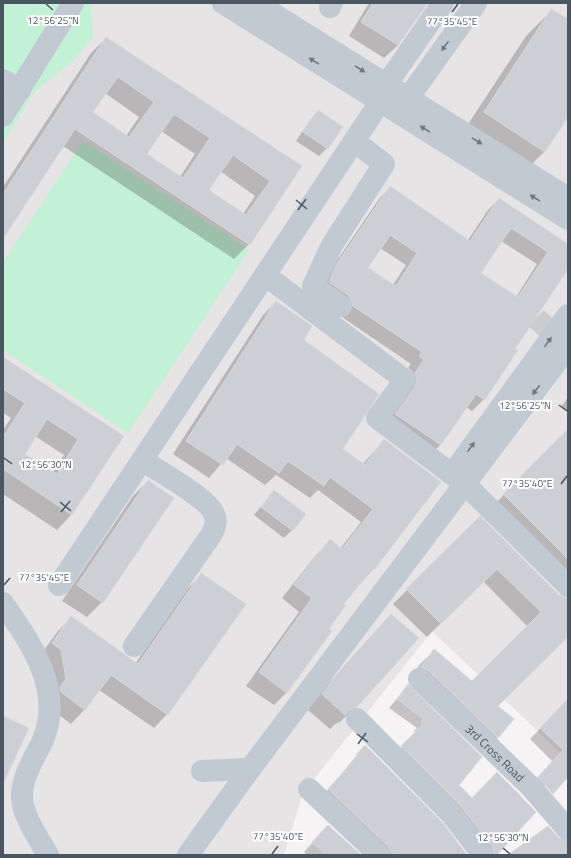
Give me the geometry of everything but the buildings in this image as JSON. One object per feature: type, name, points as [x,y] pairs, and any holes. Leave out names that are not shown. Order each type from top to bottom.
[{"type":"street","points":[[3,116],[12,85],[73,3]]},
{"type":"street","points":[[223,3],[568,198]]},
{"type":"street","points":[[256,3],[568,219]]},
{"type":"street","points":[[393,99],[443,3]]},
{"type":"street","points":[[59,585],[354,141],[393,99],[476,3]]},
{"type":"street","points":[[341,306],[313,286],[332,245],[384,164],[354,141]]},
{"type":"street","points":[[265,275],[405,380],[377,418],[468,480]]},
{"type":"street","points":[[568,315],[458,466],[468,480],[568,586]]},
{"type":"street","points":[[188,855],[250,769],[568,347]]},
{"type":"street","points":[[134,646],[214,532],[216,525],[215,517],[209,505],[142,460]]},
{"type":"street","points":[[3,603],[29,641],[48,689],[50,699],[50,720],[24,781],[22,796],[25,813],[48,855]]},
{"type":"street","name":"3rd Cross Road","points":[[419,679],[531,787],[568,830]]},
{"type":"street","points":[[357,719],[452,815],[483,855]]},
{"type":"street","points":[[202,771],[250,769]]},
{"type":"street","points":[[309,789],[379,855]]},
{"type":"shaded area","points":[[3,3],[568,3],[568,760],[432,631],[303,793],[284,855],[3,855]]},
{"type":"green space","points":[[3,3],[91,3],[93,37],[74,60],[34,92],[3,144]]},
{"type":"green space","points":[[83,141],[249,250],[128,433],[3,350],[3,262]]},
{"type":"tunnel","points":[[536,318],[567,347]]}]
